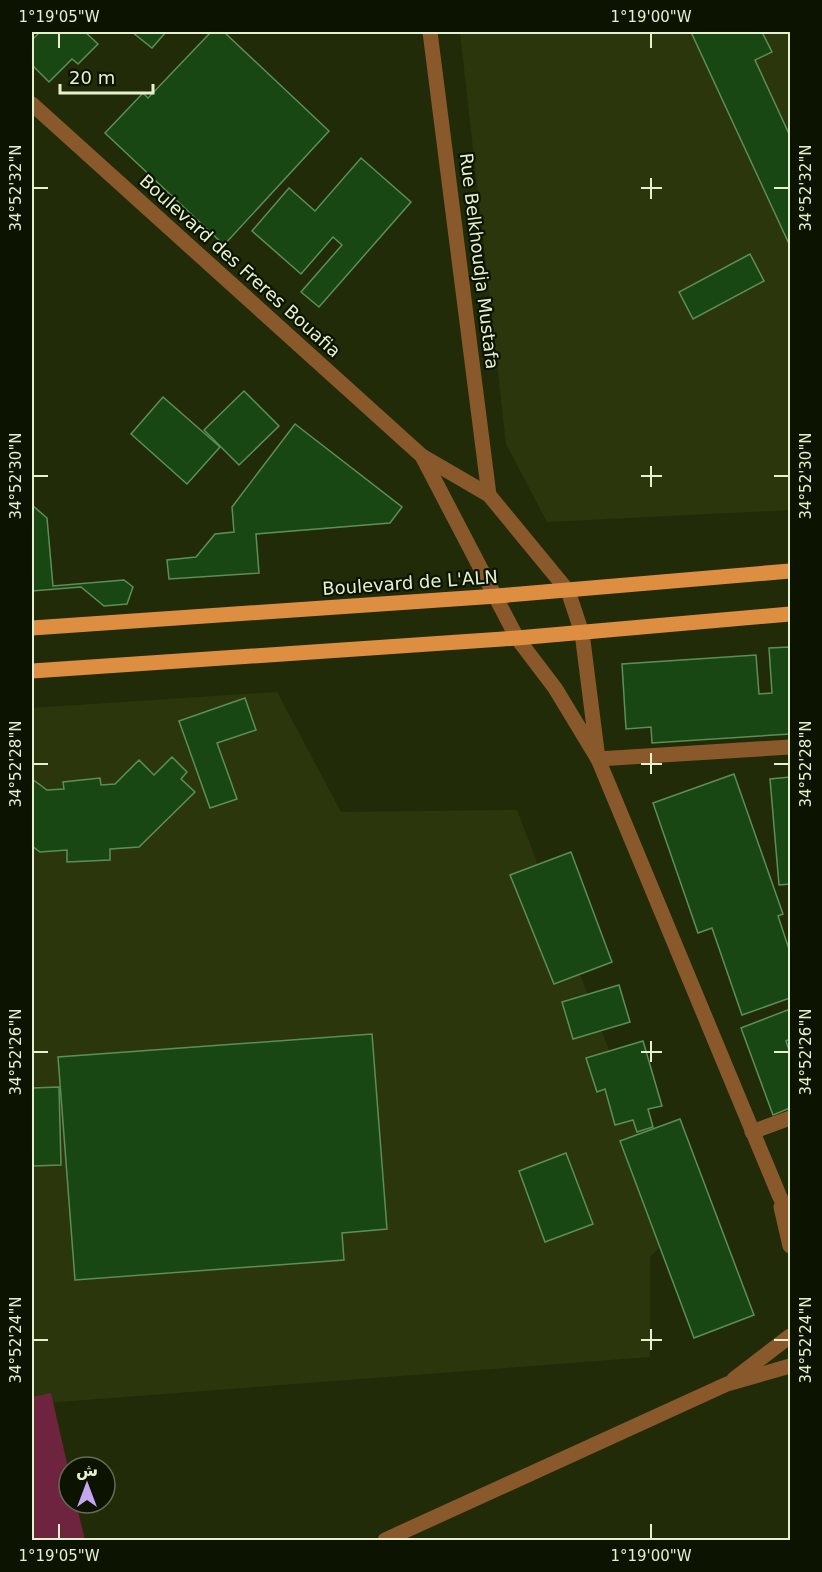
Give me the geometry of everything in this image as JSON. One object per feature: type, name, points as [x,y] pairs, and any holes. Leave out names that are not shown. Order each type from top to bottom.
[{"type":"main road","name":"Boulevard de L'ALN","points":[[32,628],[568,591],[790,571]]},
{"type":"main road","points":[[32,671],[517,638],[790,614]]},
{"type":"street","name":"Rue Belkhoudja Mustafa","points":[[430,32],[489,495]]},
{"type":"street","name":"Boulevard des Freres Bouafia","points":[[32,104],[422,456]]},
{"type":"street","points":[[422,456],[489,495],[568,591],[582,633],[598,759]]},
{"type":"street","points":[[422,456],[517,638],[555,688],[598,759],[778,1195],[790,1218]]},
{"type":"street","points":[[598,759],[790,747]]},
{"type":"street","points":[[753,1132],[790,1118]]},
{"type":"street","points":[[778,1195],[790,1246]]},
{"type":"street","points":[[727,1384],[790,1336]]},
{"type":"street","points":[[393,1539],[727,1384],[790,1366]]},
{"type":"shaded area","points":[[460,32],[790,32],[790,510],[547,522],[506,444]]},
{"type":"shaded area","points":[[277,692],[341,812],[517,810],[678,1230],[650,1257],[650,1357],[32,1404],[32,708]]},
{"type":"shaded area","points":[[51,1393],[65,1455],[57,1455],[57,1515],[79,1515],[85,1540],[32,1540],[32,1397]]},
{"type":"building","points":[[40,32],[85,32],[98,44],[78,64],[72,59],[49,82],[32,65],[32,40]]},
{"type":"building","points":[[132,32],[166,32],[152,48]]},
{"type":"building","points":[[211,32],[224,32],[329,131],[224,245],[105,133],[143,93],[148,98]]},
{"type":"building","points":[[691,32],[762,32],[772,52],[755,60],[790,136],[790,246]]},
{"type":"building","points":[[361,158],[411,202],[319,307],[301,292],[342,245],[333,237],[301,274],[252,231],[289,188],[315,211]]},
{"type":"building","points":[[750,254],[764,281],[693,319],[679,292]]},
{"type":"building","points":[[244,391],[279,426],[239,465],[204,430]]},
{"type":"building","points":[[163,397],[220,447],[187,484],[131,434]]},
{"type":"building","points":[[295,424],[402,507],[390,523],[256,534],[259,573],[169,579],[167,560],[196,557],[215,534],[234,532],[232,507]]},
{"type":"building","points":[[32,505],[47,518],[53,586],[124,580],[133,587],[127,604],[104,606],[81,587],[32,591]]},
{"type":"building","points":[[790,647],[790,734],[652,743],[651,727],[626,729],[622,664],[756,655],[759,694],[772,693],[769,648]]},
{"type":"building","points":[[245,698],[256,730],[217,743],[237,799],[210,808],[179,721]]},
{"type":"building","points":[[172,757],[187,772],[181,779],[195,792],[139,847],[110,849],[110,860],[67,862],[67,850],[40,852],[32,846],[32,779],[47,790],[64,789],[63,782],[100,778],[101,785],[115,784],[139,760],[154,775]]},
{"type":"building","points":[[734,774],[783,914],[778,916],[790,952],[790,998],[742,1015],[712,928],[698,933],[653,803]]},
{"type":"building","points":[[790,777],[790,884],[779,885],[770,779]]},
{"type":"building","points":[[571,852],[612,962],[554,984],[510,875]]},
{"type":"building","points":[[619,985],[630,1022],[573,1039],[562,1002]]},
{"type":"building","points":[[790,1009],[790,1039],[786,1041],[790,1053],[790,1108],[773,1115],[741,1028]]},
{"type":"building","points":[[372,1034],[387,1229],[342,1233],[344,1260],[75,1280],[58,1057]]},
{"type":"building","points":[[643,1041],[662,1106],[648,1109],[653,1127],[637,1132],[633,1120],[615,1125],[605,1089],[597,1092],[586,1058]]},
{"type":"building","points":[[59,1087],[61,1165],[32,1166],[32,1088]]},
{"type":"building","points":[[680,1119],[754,1315],[694,1338],[620,1141]]},
{"type":"building","points":[[566,1153],[593,1224],[545,1242],[519,1171]]}]
